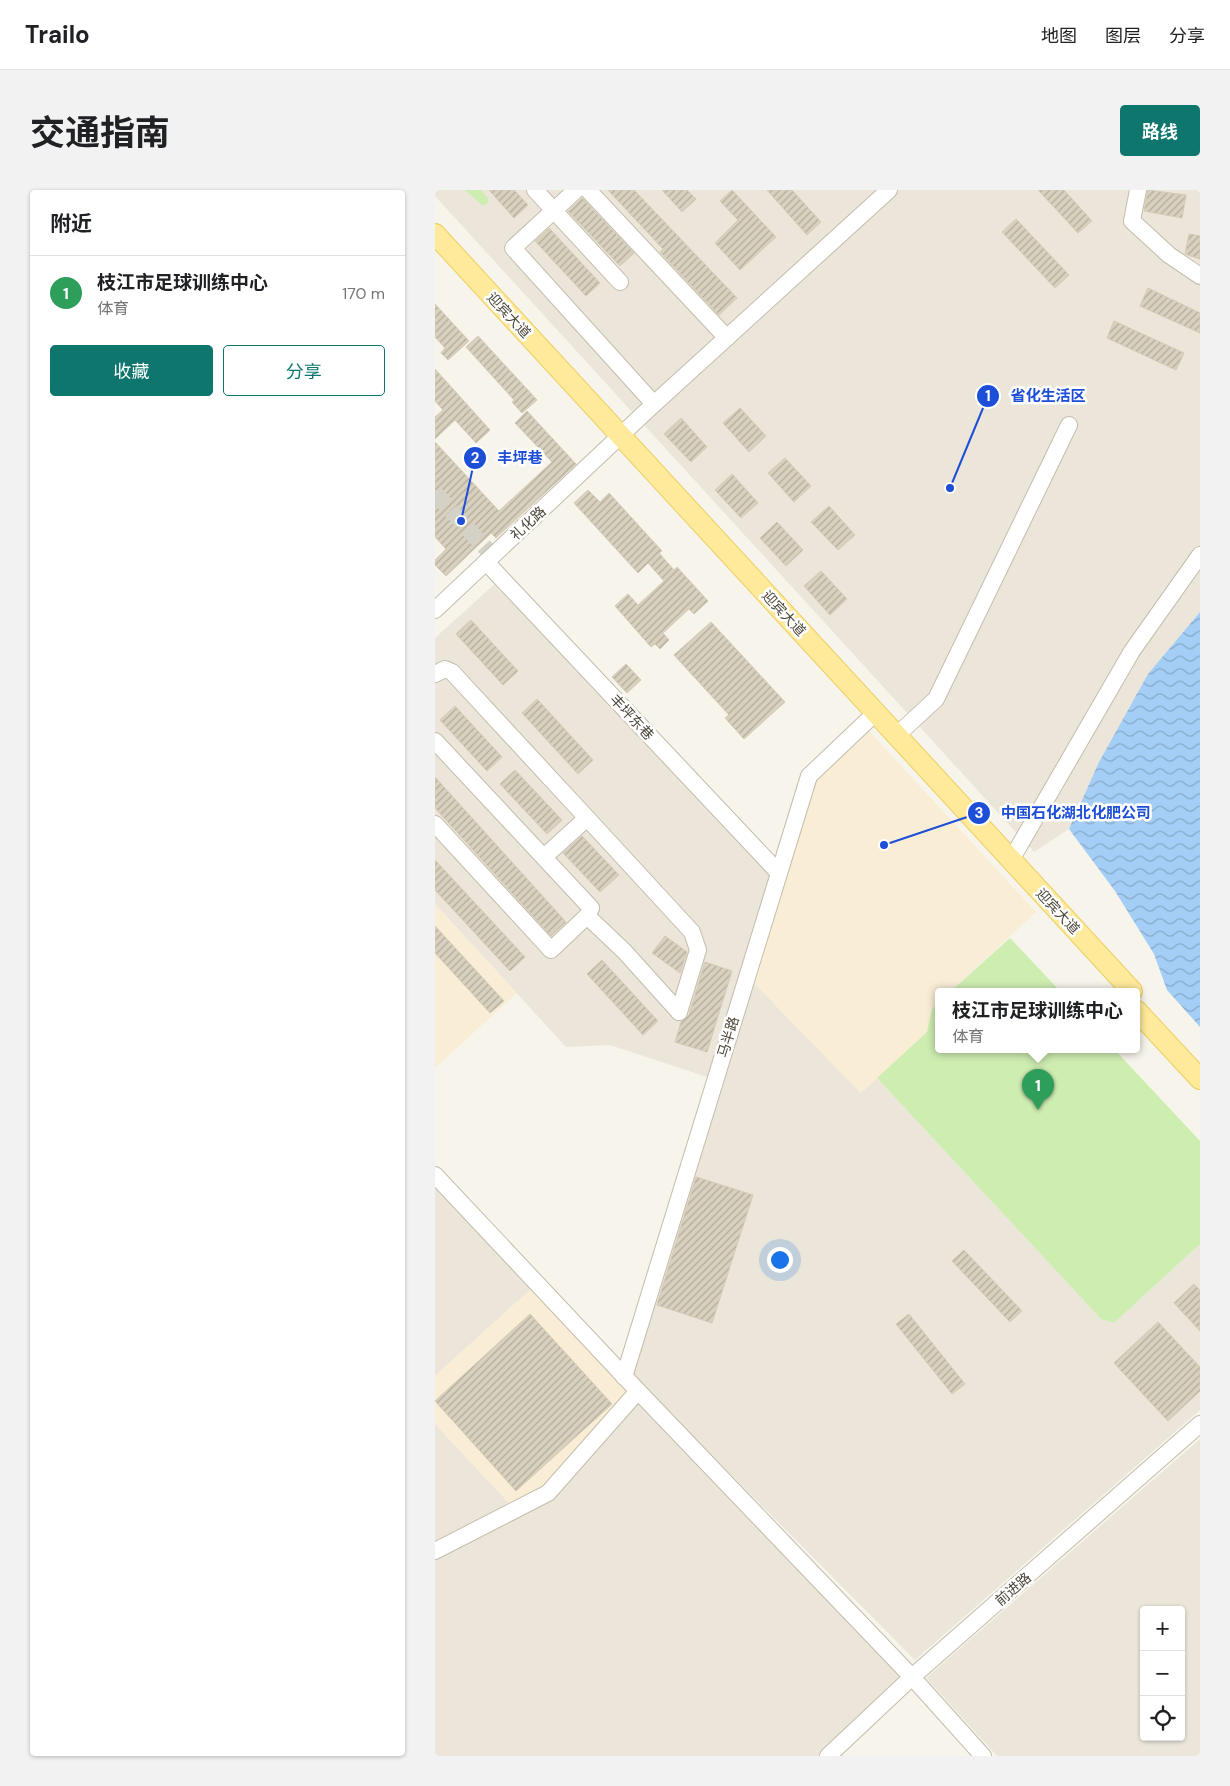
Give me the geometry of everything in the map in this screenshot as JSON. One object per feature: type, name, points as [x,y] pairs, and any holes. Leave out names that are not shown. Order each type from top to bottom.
[{"type":"main road","name":"迎宾大道","points":[[435,234],[869,720],[1116,988]]},
{"type":"main road","name":"迎宾大道","points":[[435,249],[897,735],[1129,988]]},
{"type":"main road","points":[[1140,999],[1200,1065]]},
{"type":"main road","points":[[1140,1014],[1200,1080]]},
{"type":"street","points":[[535,190],[620,282]]},
{"type":"street","points":[[576,190],[513,248],[655,404]]},
{"type":"street","points":[[588,190],[727,338]]},
{"type":"street","name":"礼化路","points":[[435,610],[617,439],[889,190]]},
{"type":"street","points":[[1138,190],[1132,221],[1169,254],[1200,276]]},
{"type":"street","points":[[897,735],[936,699],[1069,425]]},
{"type":"street","points":[[1011,860],[1132,651],[1200,555]]},
{"type":"street","name":"丰坪东巷","points":[[487,562],[778,872]]},
{"type":"street","points":[[435,674],[445,669],[452,672],[692,932],[699,950],[679,1012],[624,951],[587,916]]},
{"type":"street","name":"马半路","points":[[624,1377],[809,776],[869,720]]},
{"type":"street","points":[[435,741],[591,908],[587,916],[551,950],[435,824]]},
{"type":"street","points":[[544,857],[587,818]]},
{"type":"street","points":[[435,1175],[624,1377],[912,1678],[983,1756]]},
{"type":"street","points":[[435,1551],[548,1493],[638,1391]]},
{"type":"street","name":"前进路","points":[[828,1756],[912,1678],[1200,1424]]},
{"type":"shaded area","points":[[435,190],[1200,190],[1200,612],[1148,674],[1099,762],[1069,829],[1034,852],[435,196]]},
{"type":"shaded area","points":[[498,581],[770,874],[710,1078],[610,1045],[566,1047],[435,904],[435,638]]},
{"type":"shaded area","points":[[868,730],[1036,912],[954,988],[935,988],[935,1006],[932,1009],[927,1032],[861,1093],[750,979],[815,779]]},
{"type":"shaded area","points":[[435,904],[517,993],[435,1068]]},
{"type":"shaded area","points":[[750,979],[860,1092],[877,1078],[1101,1319],[1114,1323],[1200,1244],[1200,1410],[915,1660],[631,1374]]},
{"type":"shaded area","points":[[435,1186],[531,1289],[435,1376]]},
{"type":"shaded area","points":[[531,1289],[639,1403],[549,1500],[521,1516],[435,1424],[435,1376]]},
{"type":"shaded area","points":[[639,1403],[903,1678],[820,1756],[435,1756],[435,1424],[521,1516],[549,1500]]},
{"type":"shaded area","points":[[1200,1439],[1200,1756],[997,1756],[926,1678]]},
{"type":"green space","points":[[465,190],[481,190],[488,198],[488,203],[483,206]]},
{"type":"green space","points":[[1010,938],[1057,988],[954,988]]},
{"type":"green space","points":[[935,1006],[935,1053],[1118,1053],[1200,1141],[1200,1244],[1114,1323],[1101,1319],[877,1078],[927,1032],[932,1009]]},
{"type":"water","points":[[1200,612],[1200,1027],[1167,990],[1154,954],[1115,891],[1069,829],[1099,762],[1148,674]]},
{"type":"building","points":[[489,190],[514,190],[528,205],[514,218]]},
{"type":"building","points":[[608,190],[634,190],[737,298],[719,315],[660,252],[663,249]]},
{"type":"building","points":[[662,190],[687,190],[696,199],[682,212]]},
{"type":"building","points":[[732,190],[776,237],[740,270],[715,243],[738,220],[720,201]]},
{"type":"building","points":[[767,190],[792,190],[821,222],[807,235]]},
{"type":"building","points":[[1038,190],[1064,190],[1092,221],[1078,233]]},
{"type":"building","points":[[1148,190],[1186,195],[1182,218],[1144,211]]},
{"type":"building","points":[[582,198],[634,253],[620,266],[568,211]]},
{"type":"building","points":[[1016,219],[1069,275],[1055,288],[1002,232]]},
{"type":"building","points":[[549,228],[600,283],[586,296],[535,241]]},
{"type":"building","points":[[1189,234],[1200,236],[1200,259],[1185,254]]},
{"type":"building","points":[[1148,288],[1200,313],[1200,333],[1140,306]]},
{"type":"building","points":[[435,304],[469,341],[448,360],[441,353],[445,348],[435,337]]},
{"type":"building","points":[[1114,321],[1184,353],[1176,370],[1107,338]]},
{"type":"building","points":[[478,336],[537,400],[522,413],[512,402],[514,400],[466,347]]},
{"type":"building","points":[[435,369],[490,430],[476,443],[455,420],[435,439],[435,417],[443,410],[435,401]]},
{"type":"building","points":[[740,408],[766,436],[749,452],[723,423]]},
{"type":"building","points":[[527,411],[576,464],[496,538],[491,533],[446,576],[435,565],[435,560],[446,549],[435,537],[435,442],[499,511],[552,462],[515,423]]},
{"type":"building","points":[[681,418],[707,447],[691,462],[664,434]]},
{"type":"building","points":[[785,458],[811,486],[794,502],[768,473]]},
{"type":"building","points":[[732,474],[758,503],[741,518],[715,490]]},
{"type":"building","points":[[588,490],[600,502],[609,493],[662,551],[659,553],[674,570],[677,567],[708,601],[694,614],[689,609],[663,633],[669,640],[660,649],[655,644],[651,647],[615,606],[628,594],[638,605],[664,581],[648,563],[638,573],[574,503]]},
{"type":"building","points":[[829,506],[855,535],[838,550],[811,522]]},
{"type":"building","points":[[777,522],[803,550],[786,566],[760,538]]},
{"type":"building","points":[[821,571],[847,599],[830,615],[804,586]]},
{"type":"building","points":[[471,620],[518,671],[503,685],[456,634]]},
{"type":"building","points":[[711,622],[785,702],[744,739],[725,718],[729,715],[674,655]]},
{"type":"building","points":[[626,664],[641,680],[627,693],[612,677]]},
{"type":"building","points":[[537,699],[593,760],[578,774],[522,713]]},
{"type":"building","points":[[455,706],[502,757],[487,771],[440,720]]},
{"type":"building","points":[[515,770],[562,820],[547,834],[500,784]]},
{"type":"building","points":[[435,777],[566,922],[551,936],[435,808]]},
{"type":"building","points":[[582,836],[619,875],[600,892],[563,853]]},
{"type":"building","points":[[435,860],[525,957],[510,971],[435,890]]},
{"type":"building","points":[[435,926],[504,1001],[490,1013],[435,953]]},
{"type":"building","points":[[665,936],[687,952],[680,973],[652,953]]},
{"type":"building","points":[[602,960],[658,1021],[643,1035],[587,974]]},
{"type":"building","points":[[705,962],[732,971],[707,1052],[675,1042],[681,1022],[689,1015]]},
{"type":"building","points":[[696,1177],[753,1195],[712,1323],[657,1305]]},
{"type":"building","points":[[964,1250],[1022,1311],[1010,1322],[952,1261]]},
{"type":"building","points":[[1194,1284],[1200,1290],[1200,1331],[1174,1303]]},
{"type":"building","points":[[530,1314],[612,1404],[516,1491],[435,1401]]},
{"type":"building","points":[[909,1314],[965,1384],[952,1394],[896,1324]]},
{"type":"building","points":[[1158,1322],[1200,1367],[1200,1391],[1168,1421],[1114,1363]]},
{"type":"tunnel","points":[[435,493],[493,556]]},
{"type":"place","name":"省化生活区","points":[[950,488]]},
{"type":"place","name":"丰坪巷","points":[[461,521]]},
{"type":"place","name":"中国石化湖北化肥公司","points":[[884,845]]},
{"type":"place","name":"枝江市足球训练中心","points":[[1038,1110]]}]
